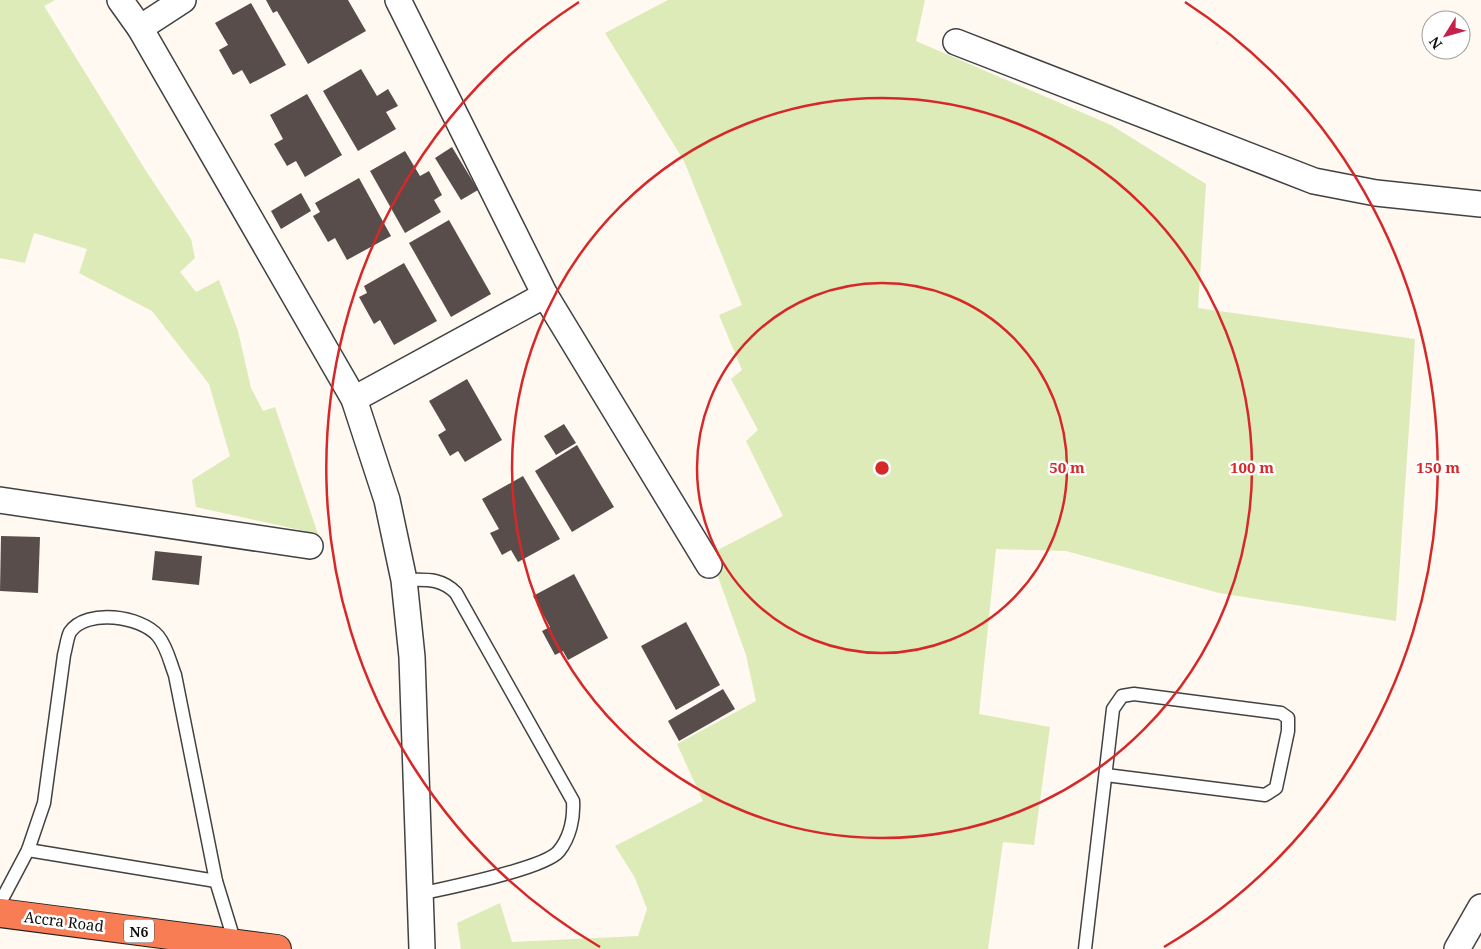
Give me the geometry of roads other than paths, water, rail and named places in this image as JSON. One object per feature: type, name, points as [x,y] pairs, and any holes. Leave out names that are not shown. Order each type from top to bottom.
[{"type":"highway","name":"Accra Road","points":[[0,913],[277,949]]},
{"type":"street","points":[[120,0],[140,28],[354,399],[387,500],[404,580],[412,657],[422,949]]},
{"type":"street","points":[[140,28],[184,0]]},
{"type":"street","points":[[398,0],[545,295],[709,565]]},
{"type":"street","points":[[956,42],[1314,181],[1376,193],[1481,204]]},
{"type":"street","points":[[354,399],[545,295]]},
{"type":"street","points":[[0,500],[310,546]]},
{"type":"street","points":[[1457,949],[1481,907]]},
{"type":"lane","points":[[404,580],[435,581],[447,584],[456,593],[573,801],[574,815],[568,836],[558,853],[520,869],[488,879],[420,894]]},
{"type":"lane","points":[[0,903],[28,850],[44,803],[64,655],[69,634],[80,623],[91,619],[130,618],[145,625],[157,635],[165,647],[175,675],[216,881],[234,944]]},
{"type":"lane","points":[[1085,949],[1113,709],[1122,696],[1134,694],[1281,713],[1288,718],[1288,731],[1276,788],[1265,795],[1106,775]]},
{"type":"lane","points":[[28,850],[216,881]]}]
